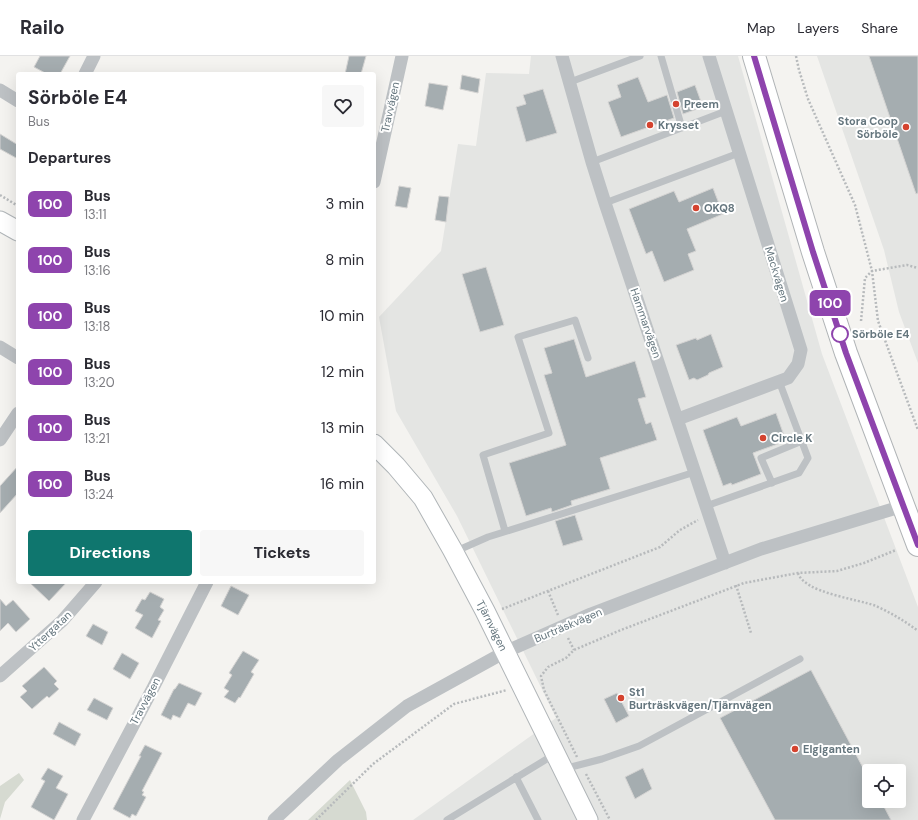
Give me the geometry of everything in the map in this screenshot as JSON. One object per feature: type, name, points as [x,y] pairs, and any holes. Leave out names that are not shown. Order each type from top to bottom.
[{"type":"highway","points":[[754,56],[813,252],[842,339],[902,506],[918,545]]},
{"type":"street","points":[[86,72],[94,56]]},
{"type":"street","name":"Travvägen","points":[[376,173],[402,56]]},
{"type":"street","name":"Hammarvägen","points":[[562,56],[592,162],[725,563]]},
{"type":"street","name":"Mackvägen","points":[[678,420],[788,378],[798,364],[800,350],[709,56]]},
{"type":"street","points":[[0,90],[16,99]]},
{"type":"street","points":[[0,221],[16,230]]},
{"type":"street","points":[[0,347],[16,357]]},
{"type":"street","points":[[0,440],[16,416]]},
{"type":"street","name":"Tjärnvägen","points":[[376,446],[396,466],[423,498],[452,549],[485,611],[588,820]]},
{"type":"street","name":"Burträskvägen","points":[[274,820],[338,760],[407,706],[505,652],[591,614],[761,549],[902,506]]},
{"type":"street","name":"Yttergatan","points":[[0,676],[62,622],[94,584]]},
{"type":"street","name":"Travvägen","points":[[83,820],[206,584]]},
{"type":"lane","points":[[570,82],[640,56]]},
{"type":"lane","points":[[661,56],[682,128]]},
{"type":"lane","points":[[592,162],[726,111]]},
{"type":"lane","points":[[606,203],[739,153]]},
{"type":"lane","points":[[505,531],[483,455],[549,433],[518,337],[576,320],[588,358]]},
{"type":"lane","points":[[708,512],[772,483],[799,473],[808,458],[779,381]]},
{"type":"lane","points":[[772,483],[761,458],[802,441]]},
{"type":"lane","points":[[452,549],[463,548],[505,531],[695,472]]},
{"type":"lane","points":[[447,820],[516,777],[559,761],[582,765],[639,746],[800,659]]},
{"type":"lane","points":[[516,777],[538,820]]},
{"type":"path","points":[[796,56],[808,99],[855,205],[872,271],[878,321],[918,430]]},
{"type":"path","points":[[0,196],[16,205]]},
{"type":"path","points":[[861,321],[865,278],[872,271],[907,265],[918,268]]},
{"type":"path","points":[[498,611],[660,547],[680,530],[697,521],[708,512]]},
{"type":"path","points":[[316,820],[373,764],[454,704],[502,692],[541,676],[548,667],[566,658],[574,650],[744,582],[798,573],[837,570],[864,563],[896,550]]},
{"type":"path","points":[[798,573],[799,576],[812,587],[874,606],[900,617],[918,631]]},
{"type":"path","points":[[736,585],[751,633]]},
{"type":"path","points":[[541,676],[544,690],[610,820]]},
{"type":"shaded area","points":[[531,56],[738,56],[822,354],[918,607],[918,820],[413,820],[556,718],[457,516],[396,411],[379,317],[441,251],[458,144],[476,146],[486,73],[529,74]]},
{"type":"shaded area","points":[[817,56],[918,56],[918,363],[899,312],[884,250]]},
{"type":"shaded area","points":[[19,773],[24,780],[5,802],[0,819],[0,786]]},
{"type":"shaded area","points":[[350,780],[366,812],[367,820],[308,820]]},
{"type":"building","points":[[40,56],[70,56],[61,72],[43,72],[34,67]]},
{"type":"building","points":[[349,56],[366,56],[362,72],[345,72]]},
{"type":"building","name":"Stora Coop Sörböle","points":[[869,56],[918,56],[918,193],[916,194]]},
{"type":"building","points":[[462,75],[480,79],[478,93],[460,89]]},
{"type":"building","points":[[638,77],[648,102],[667,95],[674,118],[621,137],[608,102],[621,97],[617,85]]},
{"type":"building","points":[[429,83],[448,86],[443,110],[425,106]]},
{"type":"building","points":[[695,85],[703,107],[683,114],[677,92]]},
{"type":"building","points":[[543,89],[557,133],[526,142],[516,107],[526,104],[523,95]]},
{"type":"building","points":[[0,134],[16,144],[16,158],[0,149]]},
{"type":"building","points":[[399,186],[411,188],[407,208],[395,206]]},
{"type":"building","points":[[713,188],[723,214],[687,229],[696,251],[688,254],[694,270],[664,282],[652,251],[646,254],[629,209],[674,191],[679,202]]},
{"type":"building","points":[[439,196],[449,197],[446,222],[435,220]]},
{"type":"building","points":[[486,267],[504,325],[480,332],[462,274]]},
{"type":"building","points":[[711,334],[723,367],[697,380],[694,378],[689,380],[676,345],[696,338],[697,340]]},
{"type":"building","points":[[574,339],[586,377],[635,361],[646,397],[638,399],[646,424],[651,422],[657,440],[600,458],[610,489],[571,501],[572,505],[552,512],[551,508],[526,516],[509,463],[566,445],[544,375],[552,373],[544,348]]},
{"type":"building","points":[[776,413],[786,441],[753,453],[761,474],[732,485],[731,483],[723,486],[703,430],[737,417],[741,426]]},
{"type":"building","points":[[16,468],[16,495],[0,513],[0,486]]},
{"type":"building","points":[[575,515],[583,540],[563,546],[555,521]]},
{"type":"building","points":[[31,584],[65,584],[49,601]]},
{"type":"building","points":[[231,586],[249,595],[238,615],[221,606]]},
{"type":"building","points":[[150,592],[164,599],[160,607],[164,610],[158,620],[161,621],[152,638],[135,628],[143,615],[135,611],[142,599],[145,600]]},
{"type":"building","points":[[0,599],[6,606],[13,600],[30,619],[16,632],[8,623],[0,631]]},
{"type":"building","points":[[93,624],[108,632],[102,645],[86,636]]},
{"type":"building","points":[[243,651],[259,660],[251,672],[254,674],[240,698],[239,697],[235,703],[224,697],[229,691],[224,688],[232,675],[229,673]]},
{"type":"building","points":[[122,653],[139,663],[130,679],[113,669]]},
{"type":"building","points":[[44,667],[57,681],[54,684],[59,689],[49,698],[47,696],[32,709],[20,697],[27,691],[22,686]]},
{"type":"building","name":"Elgiganten","points":[[811,670],[862,766],[862,808],[885,808],[891,820],[775,820],[720,718]]},
{"type":"building","points":[[179,683],[202,693],[195,706],[188,703],[180,718],[173,715],[171,720],[161,715],[174,689]]},
{"type":"building","points":[[617,693],[629,716],[616,723],[604,699]]},
{"type":"building","points":[[94,698],[113,708],[107,720],[87,710]]},
{"type":"building","points":[[59,722],[81,734],[75,746],[53,734]]},
{"type":"building","points":[[145,745],[162,753],[142,791],[144,792],[142,795],[146,797],[136,816],[132,814],[130,818],[113,809],[141,756],[139,756]]},
{"type":"building","points":[[48,768],[63,776],[56,788],[68,794],[54,820],[31,807],[45,781],[41,779]]},
{"type":"building","points":[[643,768],[652,789],[635,799],[625,777]]},
{"type":"bus line","name":"100","points":[[754,56],[813,252],[846,353],[902,506],[918,545]]},
{"type":"place","name":"Preem","points":[[676,104]]},
{"type":"place","name":"Krysset","points":[[650,125]]},
{"type":"place","name":"Stora Coop Sörböle","points":[[906,127]]},
{"type":"place","name":"OKQ8","points":[[696,208]]},
{"type":"place","name":"Sörböle E4","points":[[840,334]]},
{"type":"place","name":"Circle K","points":[[763,438]]},
{"type":"place","name":"St1 Burträskvägen/Tjärnvägen","points":[[621,698]]},
{"type":"place","name":"Elgiganten","points":[[795,749]]}]
